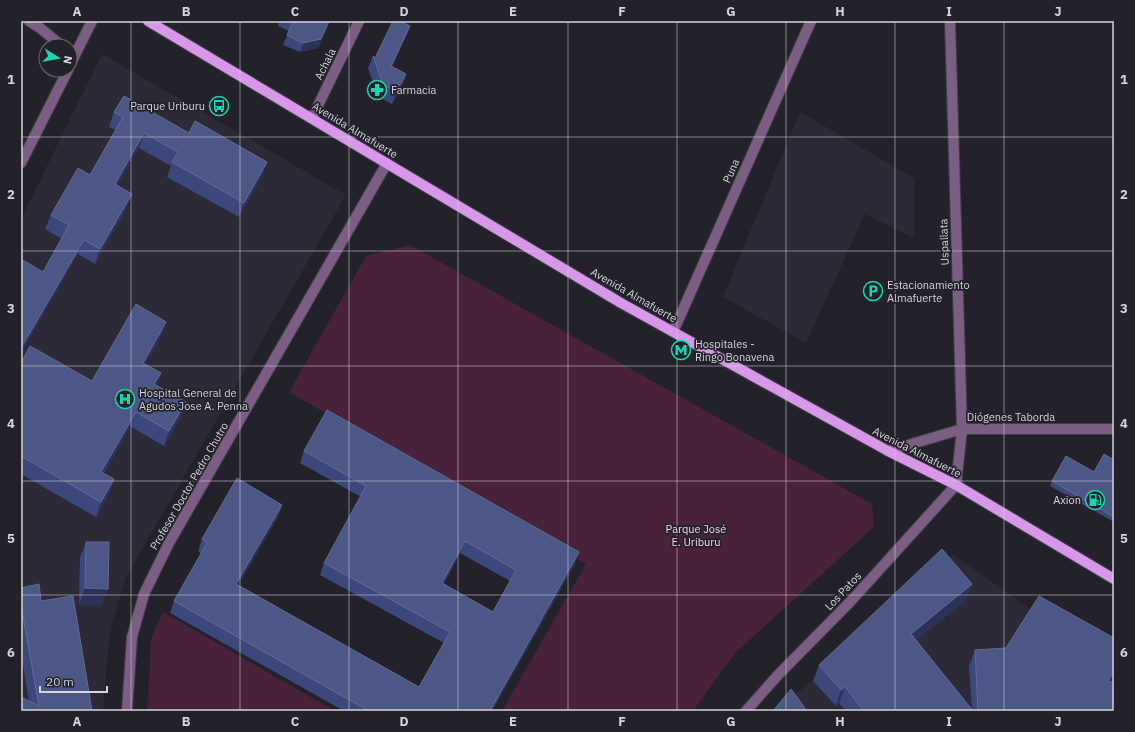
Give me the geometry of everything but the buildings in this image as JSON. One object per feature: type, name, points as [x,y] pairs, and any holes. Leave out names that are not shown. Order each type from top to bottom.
[{"type":"main road","name":"Avenida Almafuerte","points":[[148,21],[621,303],[888,452],[956,485],[1114,579]]},
{"type":"street","points":[[29,21],[52,38]]},
{"type":"street","points":[[78,46],[92,21]]},
{"type":"street","name":"Achala","points":[[312,118],[360,21]]},
{"type":"street","name":"Puna","points":[[673,332],[811,21]]},
{"type":"street","name":"Uspallata","points":[[950,21],[962,429],[956,485]]},
{"type":"street","points":[[22,161],[64,78]]},
{"type":"street","name":"Profesor Doctor Pedro Chutro","points":[[127,711],[132,637],[144,594],[169,543],[387,163]]},
{"type":"street","name":"Diógenes Taborda","points":[[888,452],[962,429],[1114,430]]},
{"type":"street","name":"Los Patos","points":[[746,711],[778,674],[851,601],[956,485]]},
{"type":"shaded area","name":"Hospital General de Agudos Jose A. Penna","points":[[102,54],[346,195],[125,579],[111,629],[103,711],[21,711],[21,219]]},
{"type":"shaded area","points":[[800,112],[914,178],[914,238],[865,214],[806,343],[723,297]]},
{"type":"shaded area","points":[[954,555],[1033,611],[1114,656],[1114,711],[778,711],[786,701],[813,681],[936,564]]},
{"type":"green space","name":"Parque José E. Uriburu","points":[[410,245],[872,504],[874,527],[735,653],[693,711],[502,711],[586,564],[289,392],[366,256]]},
{"type":"green space","points":[[163,612],[335,711],[147,711],[151,640]]},
{"type":"place","name":"Farmacia","points":[[377,90]]},
{"type":"place","name":"Parque Uriburu","points":[[219,106]]},
{"type":"place","name":"Estacionamiento Almafuerte","points":[[873,291]]},
{"type":"place","name":"Hospitales - Ringo Bonavena","points":[[681,350]]},
{"type":"place","name":"Hospital General de Agudos Jose A. Penna","points":[[125,399]]},
{"type":"place","name":"Axion","points":[[1095,500]]}]
